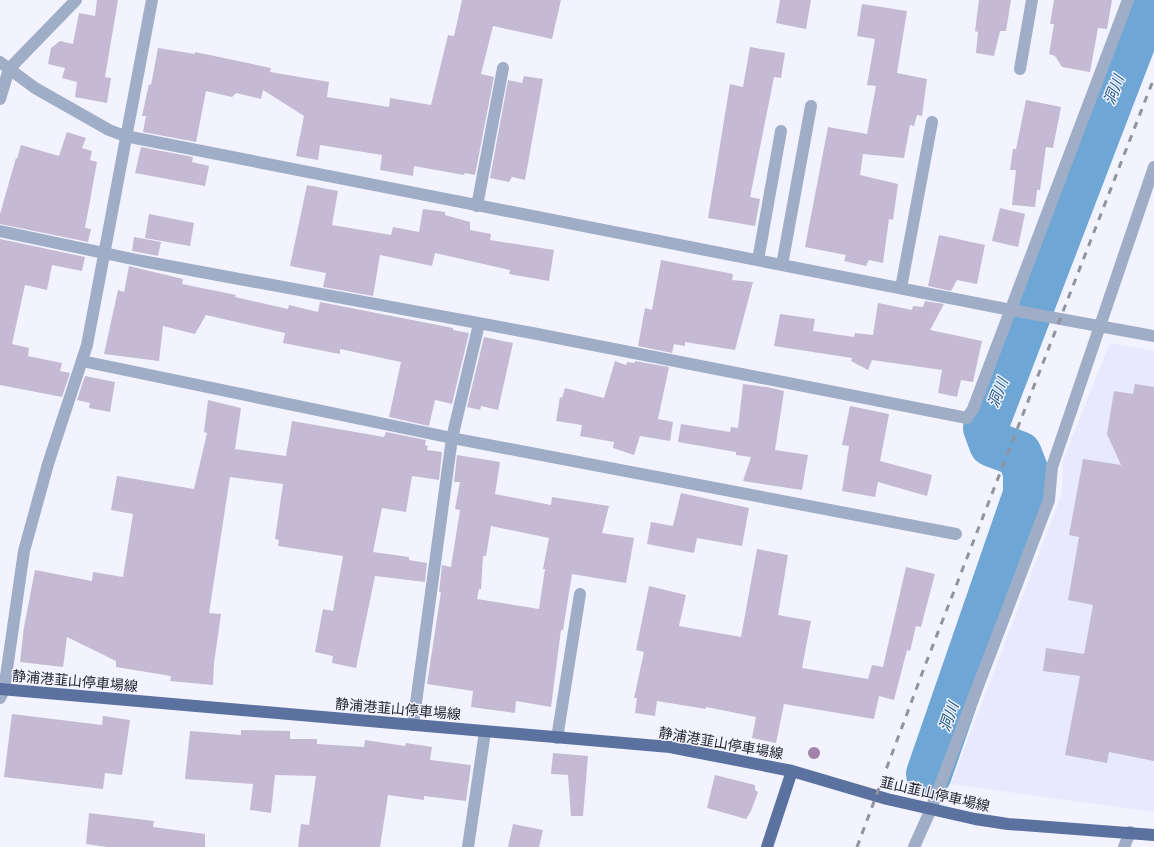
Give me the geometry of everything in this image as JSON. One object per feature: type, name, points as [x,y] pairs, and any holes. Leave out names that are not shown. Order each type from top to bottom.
[{"type":"main road","name":"静浦港韮山停車場線","points":[[1,692],[413,725],[670,748],[792,771]]},
{"type":"main road","name":"韮山韮山停車場線","points":[[792,771],[887,799],[1008,824],[1154,835]]},
{"type":"main road","points":[[767,847],[792,771]]},
{"type":"street","points":[[0,99],[4,66],[76,0]]},
{"type":"street","points":[[1,692],[24,551],[48,464],[87,345],[124,136],[152,0]]},
{"type":"street","points":[[1020,69],[1032,0]]},
{"type":"street","points":[[0,231],[104,252],[142,262],[479,324],[967,418],[973,409],[1014,310],[1128,0]]},
{"type":"street","points":[[4,66],[35,88],[109,130],[124,136],[477,206],[1154,336]]},
{"type":"street","points":[[477,206],[503,68]]},
{"type":"street","points":[[782,265],[811,106]]},
{"type":"street","points":[[901,288],[932,122]]},
{"type":"street","points":[[758,260],[781,131]]},
{"type":"street","points":[[914,847],[1050,500],[1052,466],[1154,167]]},
{"type":"street","points":[[413,725],[452,438],[479,324]]},
{"type":"street","points":[[82,361],[452,438],[956,534]]},
{"type":"street","points":[[557,738],[580,594]]},
{"type":"street","points":[[468,847],[485,732]]},
{"type":"street","points":[[1124,847],[1130,832]]},
{"type":"shaded area","points":[[1110,343],[1154,351],[1154,812],[951,784],[1062,493],[1063,460]]},
{"type":"building","points":[[97,0],[118,0],[105,77],[111,78],[107,103],[75,97],[77,82],[62,78],[65,68],[48,64],[51,48],[60,41],[73,44],[79,13],[95,16]]},
{"type":"building","points":[[462,0],[561,0],[552,39],[493,26],[481,74],[494,77],[475,175],[465,173],[464,175],[414,166],[413,176],[380,170],[382,155],[320,145],[318,160],[296,156],[304,116],[263,90],[261,99],[236,93],[232,97],[206,91],[196,142],[143,132],[146,116],[142,116],[149,84],[151,85],[158,48],[195,54],[195,52],[271,68],[270,72],[329,82],[327,97],[389,107],[390,98],[431,105],[448,35],[454,36]]},
{"type":"building","points":[[780,0],[811,0],[806,29],[776,23]]},
{"type":"building","points":[[979,0],[1011,0],[1006,31],[1000,31],[994,56],[976,53],[978,32],[975,31]]},
{"type":"building","points":[[1054,0],[1112,0],[1107,29],[1098,28],[1090,72],[1062,67],[1055,56],[1049,54],[1054,24],[1050,24]]},
{"type":"building","points":[[862,4],[907,11],[897,73],[927,79],[922,116],[917,115],[914,126],[910,125],[904,158],[863,154],[860,175],[898,184],[893,220],[889,219],[883,263],[869,260],[866,266],[844,261],[846,255],[805,247],[828,127],[867,134],[876,86],[867,85],[875,39],[857,36]]},
{"type":"building","points":[[750,47],[785,53],[781,78],[774,77],[750,197],[760,199],[755,226],[708,218],[730,84],[743,87]]},
{"type":"building","points":[[524,76],[543,79],[525,180],[512,177],[509,182],[490,178],[508,80],[522,83]]},
{"type":"building","points":[[1026,100],[1061,107],[1053,148],[1046,147],[1040,190],[1037,190],[1035,207],[1012,205],[1016,170],[1010,170],[1013,149],[1016,149]]},
{"type":"building","points":[[67,132],[86,138],[82,148],[92,151],[90,160],[97,162],[85,228],[91,229],[88,242],[0,224],[0,214],[21,145],[59,156]]},
{"type":"building","points":[[141,147],[193,157],[192,162],[209,166],[205,186],[135,173]]},
{"type":"building","points":[[307,185],[338,191],[332,225],[391,235],[393,227],[419,232],[423,209],[445,212],[445,215],[470,222],[470,230],[491,234],[490,240],[554,250],[549,281],[509,274],[510,270],[435,253],[432,266],[380,255],[373,296],[323,287],[326,273],[290,266]]},
{"type":"building","points":[[1000,208],[1025,214],[1018,247],[992,241]]},
{"type":"building","points":[[149,214],[194,223],[190,246],[145,238]]},
{"type":"building","points":[[939,235],[985,245],[977,284],[957,280],[951,291],[928,286]]},
{"type":"building","points":[[134,237],[161,242],[158,256],[132,251]]},
{"type":"building","points":[[0,239],[85,257],[82,271],[52,265],[47,290],[25,285],[12,344],[29,348],[28,356],[62,363],[60,371],[70,373],[62,397],[0,385]]},
{"type":"building","points":[[661,260],[733,274],[732,280],[753,282],[735,350],[685,342],[685,346],[674,344],[672,353],[638,346],[645,308],[652,310]]},
{"type":"building","points":[[129,266],[183,279],[182,284],[236,295],[235,297],[288,309],[289,305],[318,312],[320,302],[453,328],[453,330],[469,333],[452,404],[435,400],[429,426],[389,417],[401,362],[340,349],[340,354],[283,343],[285,333],[206,315],[195,334],[163,326],[159,361],[104,354],[118,290],[124,292]]},
{"type":"building","points":[[925,301],[944,304],[930,330],[982,341],[973,382],[961,380],[957,397],[938,393],[942,370],[872,360],[868,370],[851,361],[852,358],[774,346],[780,314],[815,319],[813,331],[854,337],[855,333],[873,335],[878,303],[912,310],[913,306],[923,307]]},
{"type":"building","points":[[484,337],[513,343],[498,410],[481,406],[480,410],[467,407]]},
{"type":"building","points":[[615,361],[626,365],[627,362],[635,363],[635,361],[669,367],[658,419],[673,422],[670,441],[640,436],[634,455],[613,448],[614,442],[580,436],[582,425],[556,421],[560,397],[562,398],[565,388],[604,398]]},
{"type":"building","points":[[85,376],[115,382],[110,412],[89,408],[90,403],[77,400]]},
{"type":"building","points":[[743,384],[784,391],[775,450],[808,455],[802,490],[743,481],[751,457],[736,455],[736,452],[678,442],[681,424],[730,432],[731,427],[738,428]]},
{"type":"building","points":[[1135,384],[1154,387],[1154,761],[1109,752],[1107,763],[1065,755],[1080,676],[1043,671],[1046,648],[1084,654],[1093,605],[1068,600],[1079,537],[1069,535],[1083,459],[1121,465],[1107,434],[1114,391],[1133,394]]},
{"type":"building","points":[[208,400],[241,408],[235,449],[286,456],[292,421],[384,437],[386,432],[426,440],[425,445],[428,446],[427,450],[442,452],[439,480],[412,476],[406,512],[382,508],[373,552],[409,557],[409,560],[427,563],[425,582],[375,576],[356,668],[332,663],[333,656],[315,652],[323,609],[333,611],[343,556],[278,546],[279,540],[275,539],[283,484],[230,477],[209,613],[221,614],[214,663],[213,685],[170,681],[171,676],[116,667],[116,661],[67,637],[63,667],[20,662],[24,627],[35,570],[92,581],[93,572],[123,577],[133,514],[111,510],[117,476],[194,489],[207,433],[204,432]]},
{"type":"building","points":[[850,406],[889,414],[880,461],[932,475],[927,496],[878,482],[875,497],[842,491],[849,446],[842,445]]},
{"type":"building","points":[[457,455],[500,462],[495,494],[551,505],[552,497],[609,506],[602,533],[634,538],[626,583],[572,574],[563,630],[561,630],[551,707],[516,701],[515,713],[471,707],[473,691],[427,684],[441,592],[439,592],[442,565],[451,567],[460,510],[455,509],[460,482],[454,482]],"holes":[[[491,526],[549,538],[543,569],[545,569],[539,609],[477,599],[479,589],[481,589],[483,556],[486,556]]]},
{"type":"building","points":[[681,493],[749,508],[742,546],[697,538],[694,553],[647,544],[651,522],[673,526]]},
{"type":"building","points":[[757,549],[788,555],[778,615],[811,621],[802,668],[868,679],[872,665],[883,667],[906,567],[935,574],[921,627],[916,626],[910,651],[907,650],[894,700],[879,696],[874,719],[784,704],[776,743],[752,738],[756,717],[706,707],[706,709],[657,701],[655,716],[635,713],[637,698],[634,698],[644,652],[636,650],[649,586],[686,595],[679,626],[741,637]]},
{"type":"building","points":[[12,714],[102,725],[103,716],[130,720],[122,775],[105,773],[103,789],[4,777]]},
{"type":"building","points":[[241,730],[290,731],[290,739],[317,739],[317,744],[364,747],[365,740],[405,746],[406,743],[432,747],[430,760],[471,765],[466,801],[424,796],[424,800],[388,795],[380,847],[298,847],[301,824],[309,825],[316,776],[275,775],[271,813],[250,810],[253,784],[185,779],[190,731],[241,735]]},
{"type":"building","points":[[553,753],[588,756],[583,816],[571,816],[568,775],[551,774]]},
{"type":"building","points":[[715,775],[755,785],[755,790],[758,792],[751,811],[746,819],[707,808]]},
{"type":"building","points":[[89,813],[154,821],[153,827],[205,834],[205,847],[107,847],[86,844]]},
{"type":"building","points":[[513,824],[543,830],[539,847],[508,847]]},
{"type":"waterway","name":"洞川","points":[[929,774],[1026,494],[1026,472],[1019,454],[992,444],[986,428],[987,422],[1149,0]]},
{"type":"railway","points":[[857,847],[926,663],[1154,78]]}]
